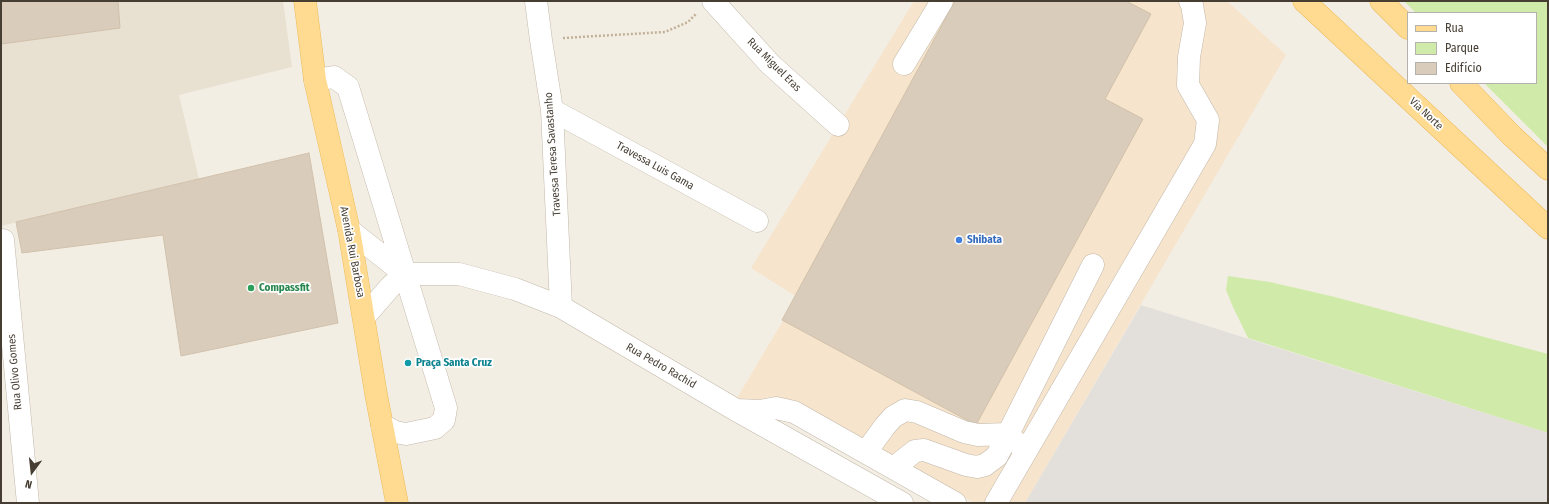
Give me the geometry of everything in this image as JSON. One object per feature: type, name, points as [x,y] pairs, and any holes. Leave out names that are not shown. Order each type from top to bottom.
[{"type":"main road","name":"Avenida Rui Barbosa","points":[[305,1],[315,80],[349,230],[382,425],[397,503]]},
{"type":"main road","name":"Via Norte","points":[[1304,1],[1548,228]]},
{"type":"main road","points":[[1381,1],[1407,27]]},
{"type":"main road","points":[[1462,84],[1512,136],[1548,169]]},
{"type":"street","name":"Travessa Teresa Savastanho","points":[[536,1],[552,110],[561,307]]},
{"type":"street","points":[[904,64],[942,1]]},
{"type":"street","points":[[996,503],[1204,144],[1208,120],[1188,86],[1189,58],[1195,23],[1190,1]]},
{"type":"street","name":"Rua Miguel Eras","points":[[706,6],[838,125]]},
{"type":"street","points":[[315,80],[334,77],[348,87],[446,408],[444,420],[435,428],[406,434],[395,432],[382,425]]},
{"type":"street","name":"Travessa Luis Gama","points":[[552,110],[757,222]]},
{"type":"street","points":[[349,230],[405,274]]},
{"type":"street","name":"Rua Olivo Gomes","points":[[3,240],[28,503]]},
{"type":"street","points":[[896,469],[901,462],[915,451],[924,450],[966,465],[977,467],[985,465],[997,456],[1093,265]]},
{"type":"street","points":[[364,317],[390,286],[405,274]]},
{"type":"street","name":"Rua Pedro Rachid","points":[[405,274],[459,274],[515,289],[561,307],[736,410],[902,503]]},
{"type":"street","points":[[736,410],[760,411],[776,408],[794,412],[955,503]]},
{"type":"street","points":[[866,452],[893,417],[905,410],[917,412],[964,432],[978,435],[1007,434],[1026,450]]},
{"type":"path","points":[[541,40],[665,32],[688,22],[706,6]]},
{"type":"shaded area","points":[[1,1],[283,1],[292,67],[179,95],[199,179],[1,226]]},
{"type":"shaded area","name":"Shibata","points":[[914,1],[1227,1],[1286,55],[1025,503],[974,503],[796,403],[769,397],[753,401],[737,398],[797,297],[751,268]]},
{"type":"shaded area","points":[[1141,305],[1548,433],[1548,503],[1025,503]]},
{"type":"green space","points":[[1404,1],[1548,1],[1548,147],[1485,84],[1537,84],[1537,12],[1415,12]]},
{"type":"green space","points":[[1228,276],[1270,282],[1335,297],[1548,354],[1548,433],[1248,338],[1226,290]]},
{"type":"building","points":[[1,1],[118,1],[120,28],[1,44]]},
{"type":"building","points":[[955,1],[1126,1],[1151,14],[1105,99],[1143,119],[976,425],[782,320]]},
{"type":"building","name":"Compassfit","points":[[309,153],[338,323],[181,356],[163,235],[22,253],[16,222]]},
{"type":"place","name":"Shibata","points":[[959,240]]},
{"type":"place","name":"Compassfit","points":[[251,288]]},
{"type":"place","name":"Praça Santa Cruz","points":[[408,363]]}]
